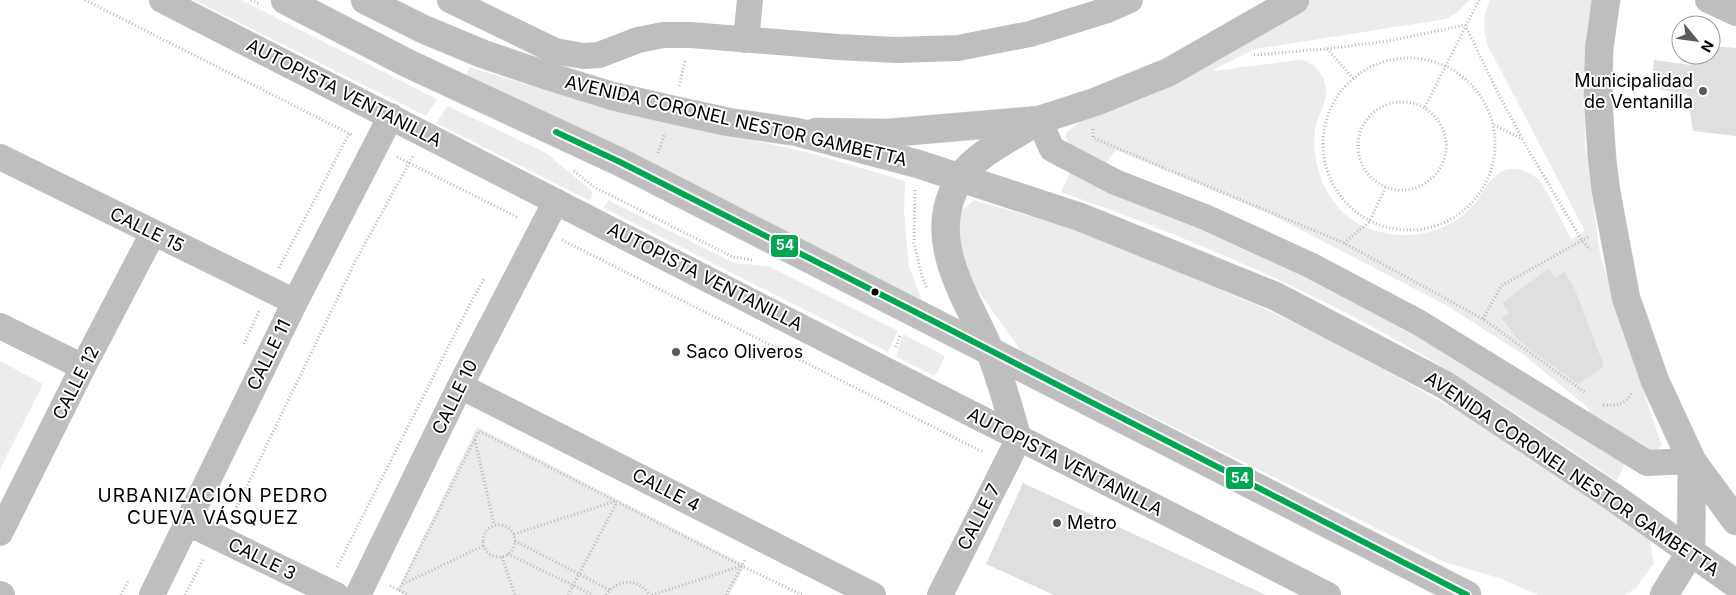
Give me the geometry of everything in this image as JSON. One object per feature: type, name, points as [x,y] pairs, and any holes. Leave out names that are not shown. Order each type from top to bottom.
[{"type":"main road","points":[[285,0],[409,64],[620,162],[1467,595]]},
{"type":"main road","name":"AVENIDA CORONEL NESTOR GAMBETTA","points":[[365,0],[440,36],[483,54],[559,80],[612,96],[673,110],[728,122],[797,132],[918,164],[1080,217],[1276,296],[1444,385],[1613,496],[1736,584]]},
{"type":"main road","points":[[797,132],[888,133],[1039,120],[1095,102],[1169,72],[1295,0]]},
{"type":"main road","points":[[1606,0],[1599,50],[1598,98],[1605,183],[1626,298],[1655,381],[1692,461],[1736,520]]},
{"type":"main road","points":[[1012,451],[989,350],[954,274],[947,248],[946,220],[950,199],[960,178],[973,164],[992,149],[1039,120]]},
{"type":"main road","points":[[1664,595],[1691,551],[1692,461]]},
{"type":"street","name":"AUTOPISTA VENTANILLA","points":[[162,0],[556,201],[1012,451],[1328,595]]},
{"type":"street","points":[[746,40],[750,0]]},
{"type":"street","points":[[453,1],[540,45],[575,56],[599,55],[638,40],[663,35],[691,35],[896,50],[958,48],[1030,34],[1107,10],[1130,0]]},
{"type":"street","points":[[1708,0],[1736,13]]},
{"type":"street","name":"CALLE 11","points":[[152,595],[295,302],[391,116]]},
{"type":"street","points":[[1039,120],[1052,150],[1115,182],[1205,217],[1310,265],[1418,322],[1647,463],[1692,461]]},
{"type":"street","name":"CALLE 15","points":[[0,157],[295,302]]},
{"type":"street","name":"CALLE 10","points":[[358,595],[460,386],[556,201]]},
{"type":"street","name":"CALLE 12","points":[[0,534],[83,367],[153,233]]},
{"type":"street","points":[[0,326],[83,367]]},
{"type":"street","name":"CALLE 4","points":[[460,386],[873,595]]},
{"type":"street","name":"CALLE 7","points":[[940,595],[1012,451]]},
{"type":"street","name":"CALLE 3","points":[[188,523],[335,584]]},
{"type":"path","points":[[85,0],[355,136]]},
{"type":"path","points":[[1425,107],[1479,0]]},
{"type":"path","points":[[1250,56],[1394,40],[1465,25]]},
{"type":"path","points":[[1465,25],[1522,139],[1582,240],[1594,255],[1591,235],[1582,240],[1501,286],[1483,319]]},
{"type":"path","points":[[1326,49],[1353,78]]},
{"type":"path","points":[[1408,57],[1447,65],[1463,76],[1482,98],[1494,125],[1495,155],[1486,183],[1468,207],[1446,223],[1421,230],[1394,230],[1369,222],[1347,206],[1332,184],[1324,159],[1324,129],[1334,101],[1353,78],[1379,63],[1408,57]]},
{"type":"path","points":[[1404,102],[1425,107],[1443,128],[1446,141],[1442,165],[1425,184],[1414,188],[1401,190],[1378,182],[1368,174],[1362,163],[1359,151],[1359,138],[1363,126],[1370,116],[1380,108],[1391,104],[1404,102]]},
{"type":"path","points":[[1095,125],[1092,130],[1094,138],[1344,243],[1483,319],[1586,394]]},
{"type":"path","points":[[1494,125],[1522,139]]},
{"type":"path","points":[[278,271],[349,134]]},
{"type":"path","points":[[230,521],[356,260],[416,149]]},
{"type":"path","points":[[393,155],[520,218],[515,226]]},
{"type":"path","points":[[1344,243],[1369,222],[1386,186]]},
{"type":"path","points":[[561,239],[1012,451]]},
{"type":"path","points":[[335,584],[469,306],[487,274]]},
{"type":"path","points":[[894,351],[902,329]]},
{"type":"path","points":[[1602,405],[1613,406],[1626,402],[1635,389]]},
{"type":"path","points":[[409,595],[399,590],[480,431],[802,595]]},
{"type":"path","points":[[475,439],[494,525]]},
{"type":"path","points":[[514,534],[617,501]]},
{"type":"path","points":[[568,595],[617,501]]},
{"type":"path","points":[[502,524],[510,528],[514,534],[513,548],[502,557],[494,557],[488,554],[483,546],[483,534],[487,528],[494,525],[502,524]]},
{"type":"path","points":[[726,595],[758,537]]},
{"type":"path","points":[[515,541],[610,590]]},
{"type":"path","points":[[402,584],[483,546]]},
{"type":"path","points":[[185,595],[205,554]]},
{"type":"path","points":[[508,554],[592,595]]},
{"type":"path","points":[[502,557],[515,595]]},
{"type":"path","points":[[606,595],[617,584],[627,582],[636,583],[645,588],[651,595],[742,566]]},
{"type":"shaded area","points":[[194,0],[241,0],[437,99],[426,116]]},
{"type":"shaded area","points":[[1307,0],[1469,0],[1455,14],[1446,19],[1255,49],[1213,70],[1300,60],[1308,62],[1317,68],[1325,83],[1326,94],[1315,130],[1314,146],[1316,161],[1320,176],[1327,190],[1346,215],[1359,224],[1383,233],[1414,235],[1434,231],[1460,218],[1478,200],[1486,186],[1499,173],[1505,170],[1518,169],[1531,174],[1542,183],[1571,239],[1585,231],[1488,46],[1484,23],[1490,0],[1592,0],[1584,54],[1585,144],[1600,254],[1662,446],[1651,455],[1590,413],[1587,407],[1524,355],[1444,304],[1272,215],[1116,150],[1104,165],[1071,150],[1065,134],[1086,116]]},
{"type":"shaded area","points":[[469,67],[588,103],[814,154],[905,181],[904,213],[909,267],[922,300],[466,77]]},
{"type":"shaded area","points":[[448,106],[546,153],[593,192],[590,201],[436,123]]},
{"type":"shaded area","points":[[1071,171],[1217,233],[1397,320],[1626,461],[1617,481],[1463,379],[1367,324],[1217,252],[1061,192]]},
{"type":"shaded area","points":[[608,200],[734,263],[768,266],[898,331],[888,352],[604,208]]},
{"type":"shaded area","points":[[974,200],[1077,230],[1261,307],[1344,347],[1463,414],[1621,515],[1649,538],[1654,563],[1636,588],[1625,595],[1538,595],[1502,579],[1444,562],[1021,351],[974,285],[960,247],[961,211]]},
{"type":"shaded area","points":[[903,334],[945,356],[937,373],[933,375],[896,357]]},
{"type":"shaded area","points":[[0,361],[43,384],[0,469]]},
{"type":"shaded area","points":[[477,427],[745,565],[729,595],[406,595],[397,591]]},
{"type":"building","name":"Municipalidad de Ventanilla","points":[[1721,47],[1736,48],[1736,136],[1693,131],[1687,94],[1652,88],[1654,60],[1671,62],[1671,65],[1721,65]]},
{"type":"building","points":[[1548,269],[1555,278],[1564,272],[1574,287],[1604,366],[1578,384],[1519,341],[1502,318],[1509,313],[1502,303]]},
{"type":"building","name":"Metro","points":[[1023,483],[1266,595],[1054,595],[986,564]]},
{"type":"transit line","name":"54","points":[[556,132],[620,162],[939,324],[1467,595]]},
{"type":"place","name":"Municipalidad de Ventanilla","points":[[1703,91]]},
{"type":"place","name":"Saco Oliveros","points":[[676,352]]},
{"type":"place","name":"Metro","points":[[1057,523]]},
{"type":"district","name":"URBANIZACIÓN PEDRO CUEVA VÁSQUEZ","points":[[213,506]]}]
